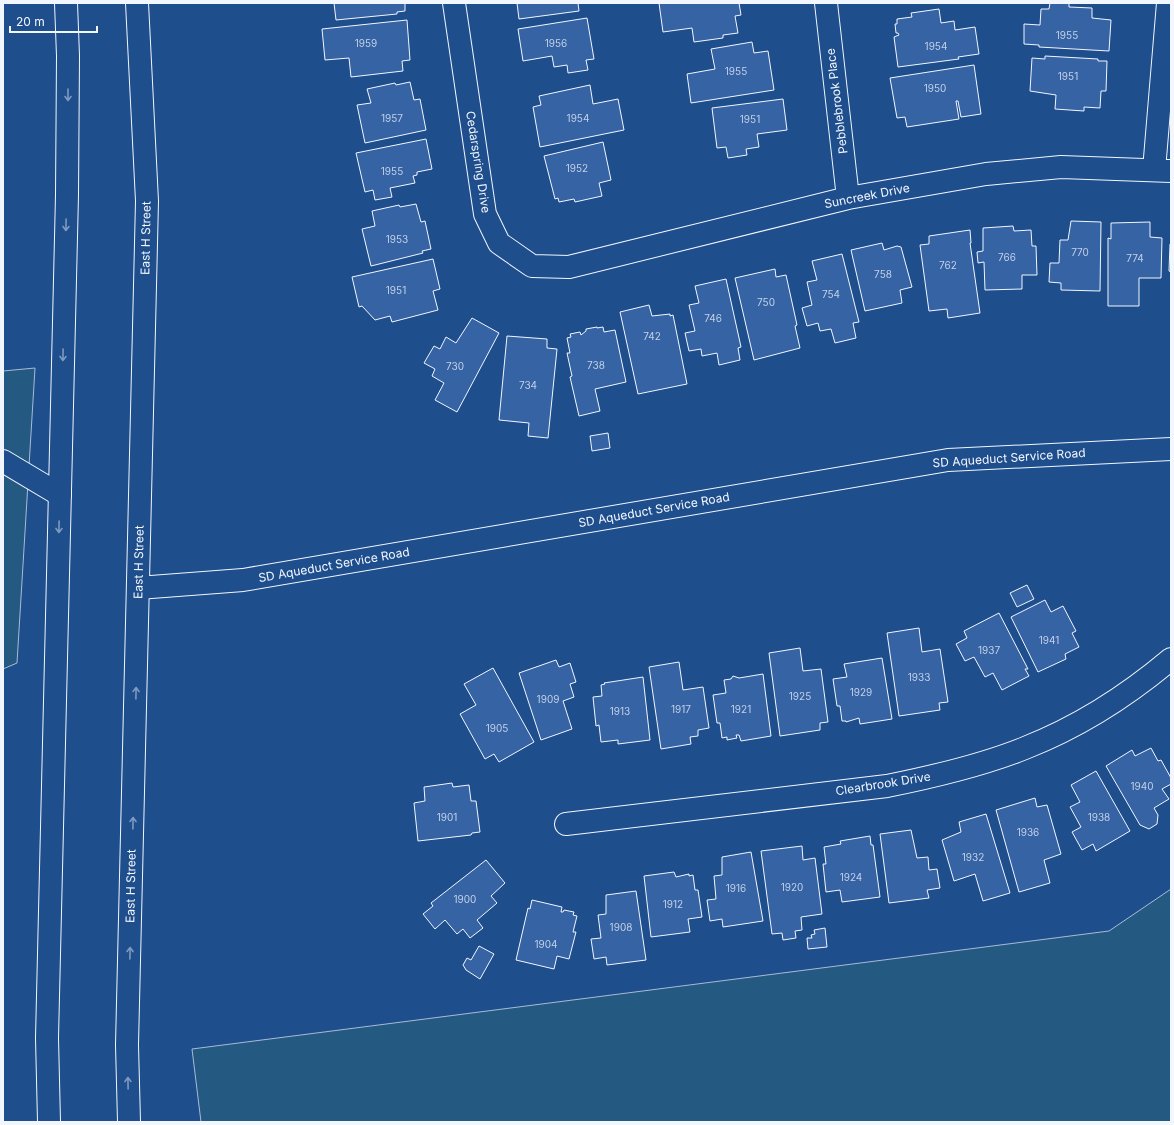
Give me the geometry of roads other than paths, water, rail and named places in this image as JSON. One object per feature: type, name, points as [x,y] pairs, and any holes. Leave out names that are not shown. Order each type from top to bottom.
[{"type":"main road","points":[[49,1122],[47,1038],[67,187],[68,56],[66,3]]},
{"type":"main road","name":"East H Street","points":[[129,1122],[127,1045],[147,202],[137,3]]},
{"type":"main road","name":"Cedarspring Drive","points":[[454,3],[485,214],[499,243],[532,266],[569,267]]},
{"type":"main road","name":"Pebblebrook Place","points":[[826,3],[848,198]]},
{"type":"main road","points":[[1163,171],[1168,3]]},
{"type":"main road","name":"Suncreek Drive","points":[[569,267],[848,198],[986,174],[1061,167],[1163,171]]},
{"type":"main road","name":"SD Aqueduct Service Road","points":[[138,588],[243,580],[948,460],[1171,449]]},
{"type":"main road","points":[[3,461],[60,496]]},
{"type":"main road","name":"Clearbrook Drive","points":[[566,824],[887,786],[931,777],[1025,748],[1065,730],[1103,709],[1139,685],[1171,659]]}]
